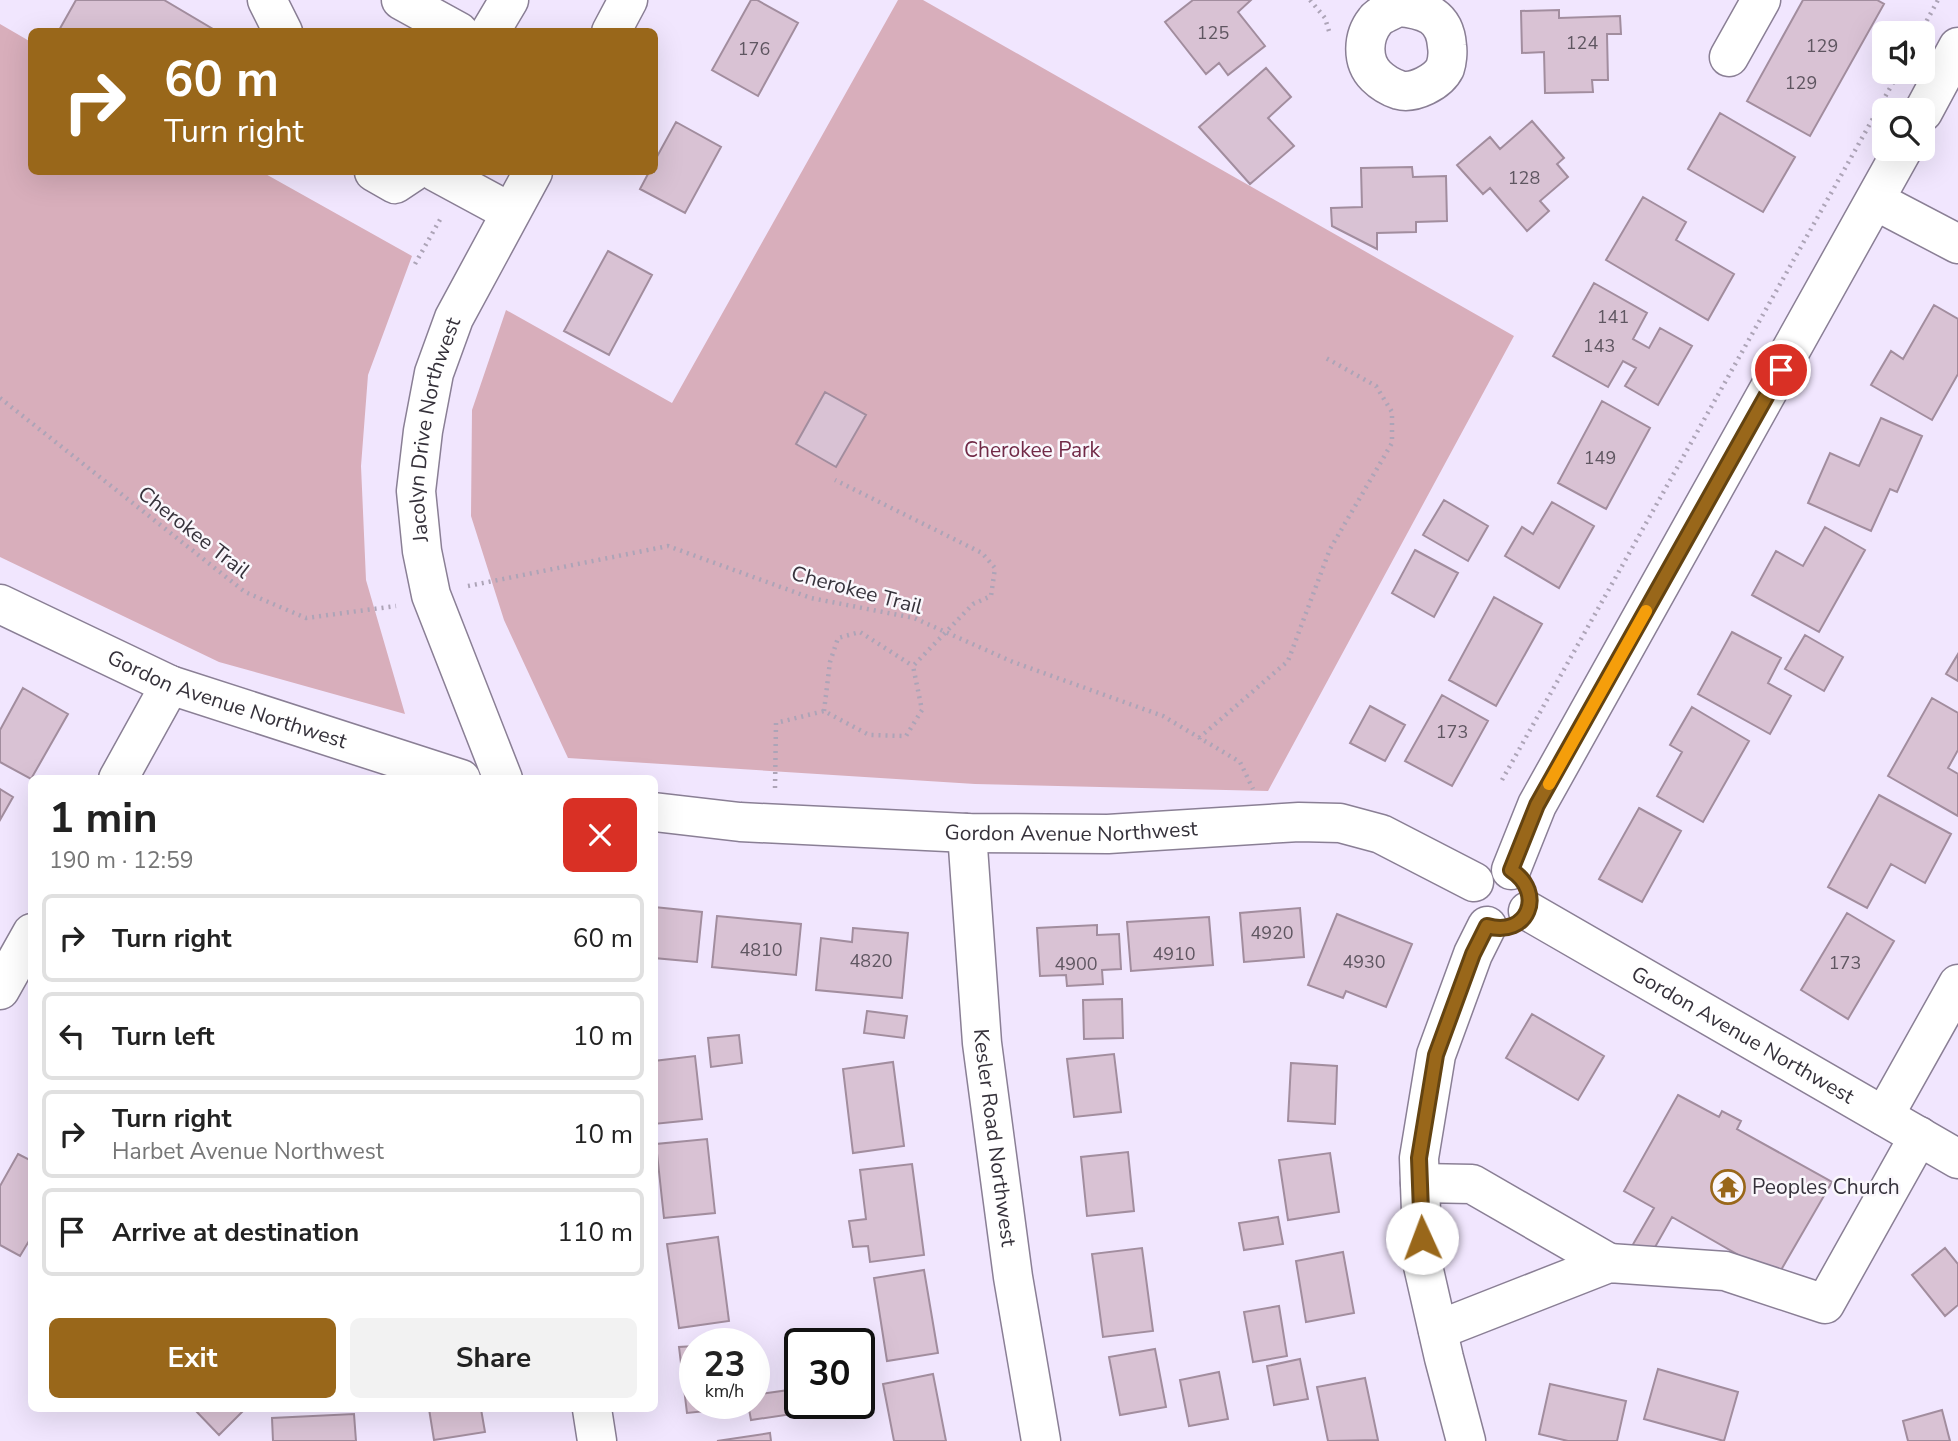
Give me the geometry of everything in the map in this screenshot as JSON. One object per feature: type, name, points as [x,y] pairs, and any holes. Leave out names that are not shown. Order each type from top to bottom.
[{"type":"street","points":[[267,0],[281,28]]},
{"type":"street","points":[[401,0],[493,23]]},
{"type":"street","points":[[613,28],[628,0]]},
{"type":"street","points":[[1729,57],[1761,0]]},
{"type":"street","points":[[1931,98],[1958,47]]},
{"type":"street","points":[[1511,870],[1537,805],[1897,161]]},
{"type":"street","points":[[379,175],[395,184],[408,175]]},
{"type":"street","points":[[442,175],[510,212]]},
{"type":"street","name":"Jacolyn Drive Northwest","points":[[501,775],[431,596],[422,551],[416,491],[423,431],[434,373],[454,318],[531,175]]},
{"type":"street","points":[[1876,201],[1958,244]]},
{"type":"street","name":"Gordon Avenue Northwest","points":[[0,604],[170,685],[449,775]]},
{"type":"street","points":[[120,775],[170,685]]},
{"type":"street","name":"Gordon Avenue Northwest","points":[[658,812],[740,822],[967,833],[1108,834],[1299,821],[1340,823],[1381,834],[1474,882]]},
{"type":"street","name":"Kesler Road Northwest","points":[[967,833],[982,1043],[1013,1277],[1041,1441]]},
{"type":"street","points":[[1490,869],[1511,870],[1519,876],[1530,892],[1528,911],[1515,925],[1506,929],[1487,926],[1478,921],[1469,902],[1474,882],[1490,869]]},
{"type":"street","name":"Gordon Avenue Northwest","points":[[1528,911],[1958,1159]]},
{"type":"street","points":[[1466,1441],[1423,1266],[1419,1158],[1436,1055],[1473,954],[1487,926]]},
{"type":"street","points":[[0,990],[28,940]]},
{"type":"street","points":[[1884,1116],[1958,984]]},
{"type":"street","points":[[1438,1330],[1609,1263],[1725,1270],[1825,1304],[1919,1136]]},
{"type":"street","points":[[1420,1183],[1472,1184],[1609,1263]]},
{"type":"street","points":[[592,1412],[597,1441]]},
{"type":"path","points":[[1927,21],[1938,0]]},
{"type":"path","points":[[1502,780],[1892,84]]},
{"type":"path","points":[[1199,738],[1288,661],[1330,549],[1392,443],[1392,412],[1376,386],[1326,358]]},
{"type":"path","name":"Cherokee Trail","points":[[0,398],[244,592],[306,618],[397,605]]},
{"type":"path","points":[[835,480],[982,553],[995,568],[990,596],[973,604],[913,666]]},
{"type":"path","name":"Cherokee Trail","points":[[465,586],[668,546],[811,598],[914,618],[1013,662],[1163,716],[1240,762],[1257,799],[1262,824]]},
{"type":"path","points":[[773,824],[776,723],[824,711],[869,735],[906,736],[922,710],[913,666],[860,632],[838,638],[830,662],[824,711]]},
{"type":"green space","name":"Cherokee Park","points":[[898,0],[923,0],[1514,336],[1268,791],[975,784],[568,758],[504,620],[471,516],[472,410],[506,310],[672,403]]},
{"type":"green space","points":[[0,24],[28,40],[28,175],[267,175],[412,256],[368,375],[361,466],[366,580],[405,714],[219,662],[0,557]]},
{"type":"building","points":[[76,0],[164,0],[211,28],[60,28]]},
{"type":"building","points":[[751,0],[757,0],[798,23],[758,96],[712,70]]},
{"type":"building","points":[[1193,0],[1251,0],[1238,12],[1265,46],[1228,75],[1219,63],[1206,74],[1165,22]]},
{"type":"building","points":[[1803,0],[1877,0],[1884,4],[1872,21],[1810,136],[1747,101]]},
{"type":"building","points":[[1559,10],[1559,18],[1620,16],[1621,34],[1607,34],[1608,80],[1592,80],[1593,92],[1545,93],[1544,52],[1522,53],[1521,11]]},
{"type":"building","points":[[1266,68],[1291,97],[1268,118],[1294,146],[1250,184],[1199,127]]},
{"type":"building","points":[[1720,113],[1795,157],[1763,212],[1688,169]]},
{"type":"building","points":[[1532,121],[1564,158],[1557,164],[1568,177],[1540,201],[1549,211],[1527,231],[1490,188],[1483,194],[1457,165],[1490,137],[1500,149]]},
{"type":"building","points":[[676,122],[721,147],[685,213],[640,189],[647,175],[658,175],[658,155]]},
{"type":"building","points":[[1412,167],[1413,177],[1446,176],[1447,221],[1416,222],[1416,232],[1377,233],[1377,249],[1332,226],[1331,208],[1362,207],[1361,168]]},
{"type":"building","points":[[1643,197],[1686,222],[1676,240],[1734,274],[1708,320],[1606,260]]},
{"type":"building","points":[[608,251],[652,275],[609,355],[564,331]]},
{"type":"building","points":[[1594,283],[1647,313],[1633,339],[1649,348],[1660,328],[1692,346],[1658,405],[1625,386],[1636,368],[1623,361],[1608,387],[1553,356]]},
{"type":"building","points":[[1934,305],[1958,319],[1958,374],[1932,420],[1871,385],[1891,351],[1903,359]]},
{"type":"building","points":[[825,392],[866,415],[836,467],[796,444]]},
{"type":"building","points":[[1602,401],[1650,428],[1606,509],[1558,483]]},
{"type":"building","points":[[1881,418],[1922,436],[1897,492],[1890,489],[1871,531],[1808,503],[1830,453],[1859,466]]},
{"type":"building","points":[[1444,500],[1488,526],[1468,561],[1423,535]]},
{"type":"building","points":[[1552,502],[1594,526],[1559,588],[1505,556],[1522,527],[1533,534]]},
{"type":"building","points":[[1825,527],[1865,550],[1819,632],[1752,595],[1776,551],[1803,566]]},
{"type":"building","points":[[1415,550],[1458,573],[1434,617],[1392,593]]},
{"type":"building","points":[[1494,597],[1542,624],[1496,706],[1449,680]]},
{"type":"building","points":[[1732,632],[1781,658],[1768,683],[1791,696],[1770,734],[1698,694]]},
{"type":"building","points":[[1805,635],[1843,657],[1824,691],[1785,669]]},
{"type":"building","points":[[1958,654],[1958,681],[1946,674]]},
{"type":"building","points":[[23,688],[68,714],[33,775],[28,775],[28,777],[0,762],[0,730]]},
{"type":"building","points":[[1442,695],[1488,721],[1452,786],[1405,761]]},
{"type":"building","points":[[1932,698],[1958,713],[1958,750],[1948,768],[1958,774],[1958,816],[1888,776]]},
{"type":"building","points":[[1370,706],[1405,725],[1385,761],[1350,743]]},
{"type":"building","points":[[1692,707],[1749,741],[1703,822],[1657,796],[1682,752],[1670,745]]},
{"type":"building","points":[[0,789],[13,797],[0,820]]},
{"type":"building","points":[[1879,795],[1951,834],[1925,883],[1891,864],[1867,908],[1828,887]]},
{"type":"building","points":[[1639,808],[1681,831],[1642,902],[1599,879]]},
{"type":"building","points":[[658,907],[702,912],[697,962],[658,958]]},
{"type":"building","points":[[1300,908],[1304,957],[1244,962],[1240,913]]},
{"type":"building","points":[[1847,913],[1894,941],[1848,1019],[1801,990]]},
{"type":"building","points":[[1337,914],[1412,944],[1386,1007],[1346,991],[1343,998],[1308,985]]},
{"type":"building","points":[[717,916],[801,924],[796,975],[712,967]]},
{"type":"building","points":[[1209,917],[1213,965],[1131,971],[1127,922]]},
{"type":"building","points":[[1097,925],[1097,935],[1119,934],[1121,969],[1102,970],[1103,984],[1067,986],[1066,975],[1040,976],[1037,928]]},
{"type":"building","points":[[853,928],[908,933],[902,998],[816,990],[821,938],[852,942]]},
{"type":"building","points":[[1122,999],[1123,1038],[1084,1039],[1083,1000]]},
{"type":"building","points":[[867,1011],[907,1016],[904,1038],[864,1033]]},
{"type":"building","points":[[1532,1014],[1604,1056],[1578,1100],[1506,1058]]},
{"type":"building","points":[[739,1035],[742,1063],[711,1067],[708,1038]]},
{"type":"building","points":[[1114,1054],[1121,1112],[1074,1117],[1067,1059]]},
{"type":"building","points":[[695,1056],[702,1119],[658,1124],[658,1061]]},
{"type":"building","points":[[893,1062],[904,1146],[853,1153],[843,1069]]},
{"type":"building","points":[[1291,1063],[1337,1066],[1335,1124],[1288,1121]]},
{"type":"building","name":"Peoples Church","points":[[1678,1095],[1719,1117],[1722,1111],[1741,1121],[1737,1129],[1832,1182],[1777,1277],[1672,1217],[1650,1256],[1632,1246],[1654,1208],[1624,1191]]},
{"type":"building","points":[[707,1139],[715,1213],[664,1218],[658,1144]]},
{"type":"building","points":[[1128,1152],[1134,1211],[1087,1216],[1081,1157]]},
{"type":"building","points":[[1330,1153],[1339,1212],[1288,1220],[1279,1160]]},
{"type":"building","points":[[18,1154],[28,1159],[28,1243],[20,1256],[0,1245],[0,1186]]},
{"type":"building","points":[[912,1164],[924,1255],[870,1262],[868,1246],[853,1247],[849,1221],[866,1219],[860,1170]]},
{"type":"building","points":[[1278,1217],[1283,1244],[1244,1250],[1239,1223]]},
{"type":"building","points":[[718,1237],[729,1321],[679,1328],[667,1244]]},
{"type":"building","points":[[1142,1248],[1153,1331],[1103,1337],[1092,1254]]},
{"type":"building","points":[[1945,1248],[1958,1264],[1958,1305],[1945,1316],[1912,1275]]},
{"type":"building","points":[[1343,1252],[1354,1313],[1306,1322],[1296,1261]]},
{"type":"building","points":[[924,1270],[938,1353],[887,1361],[874,1278]]},
{"type":"building","points":[[1279,1306],[1287,1356],[1253,1362],[1244,1312]]},
{"type":"building","points":[[1155,1349],[1166,1407],[1120,1415],[1109,1357]]},
{"type":"building","points":[[1300,1359],[1308,1399],[1274,1405],[1267,1366]]},
{"type":"building","points":[[1658,1369],[1738,1392],[1724,1441],[1644,1419]]},
{"type":"building","points":[[1219,1372],[1228,1419],[1189,1426],[1180,1380]]},
{"type":"building","points":[[933,1374],[946,1441],[894,1441],[883,1384]]},
{"type":"building","points":[[1365,1378],[1378,1440],[1328,1441],[1317,1387]]},
{"type":"building","points":[[1550,1384],[1626,1401],[1617,1441],[1568,1441],[1539,1434]]},
{"type":"building","points":[[784,1391],[784,1415],[770,1417],[770,1393]]},
{"type":"building","points":[[1942,1410],[1950,1441],[1908,1441],[1903,1421]]},
{"type":"building","points":[[197,1412],[242,1412],[219,1435]]},
{"type":"building","points":[[429,1412],[482,1412],[485,1432],[434,1440]]},
{"type":"building","points":[[354,1414],[356,1441],[273,1441],[272,1418]]},
{"type":"building","points":[[770,1433],[771,1441],[717,1441]]},
{"type":"slow traffic","points":[[1549,784],[1646,611]]},
{"type":"place","name":"Peoples Church","points":[[1728,1187]]},
{"type":"route","points":[[1422,1238],[1419,1158],[1436,1055],[1473,954],[1487,926],[1506,929],[1523,919],[1528,911],[1530,892],[1519,876],[1511,870],[1537,805],[1781,370]]}]
